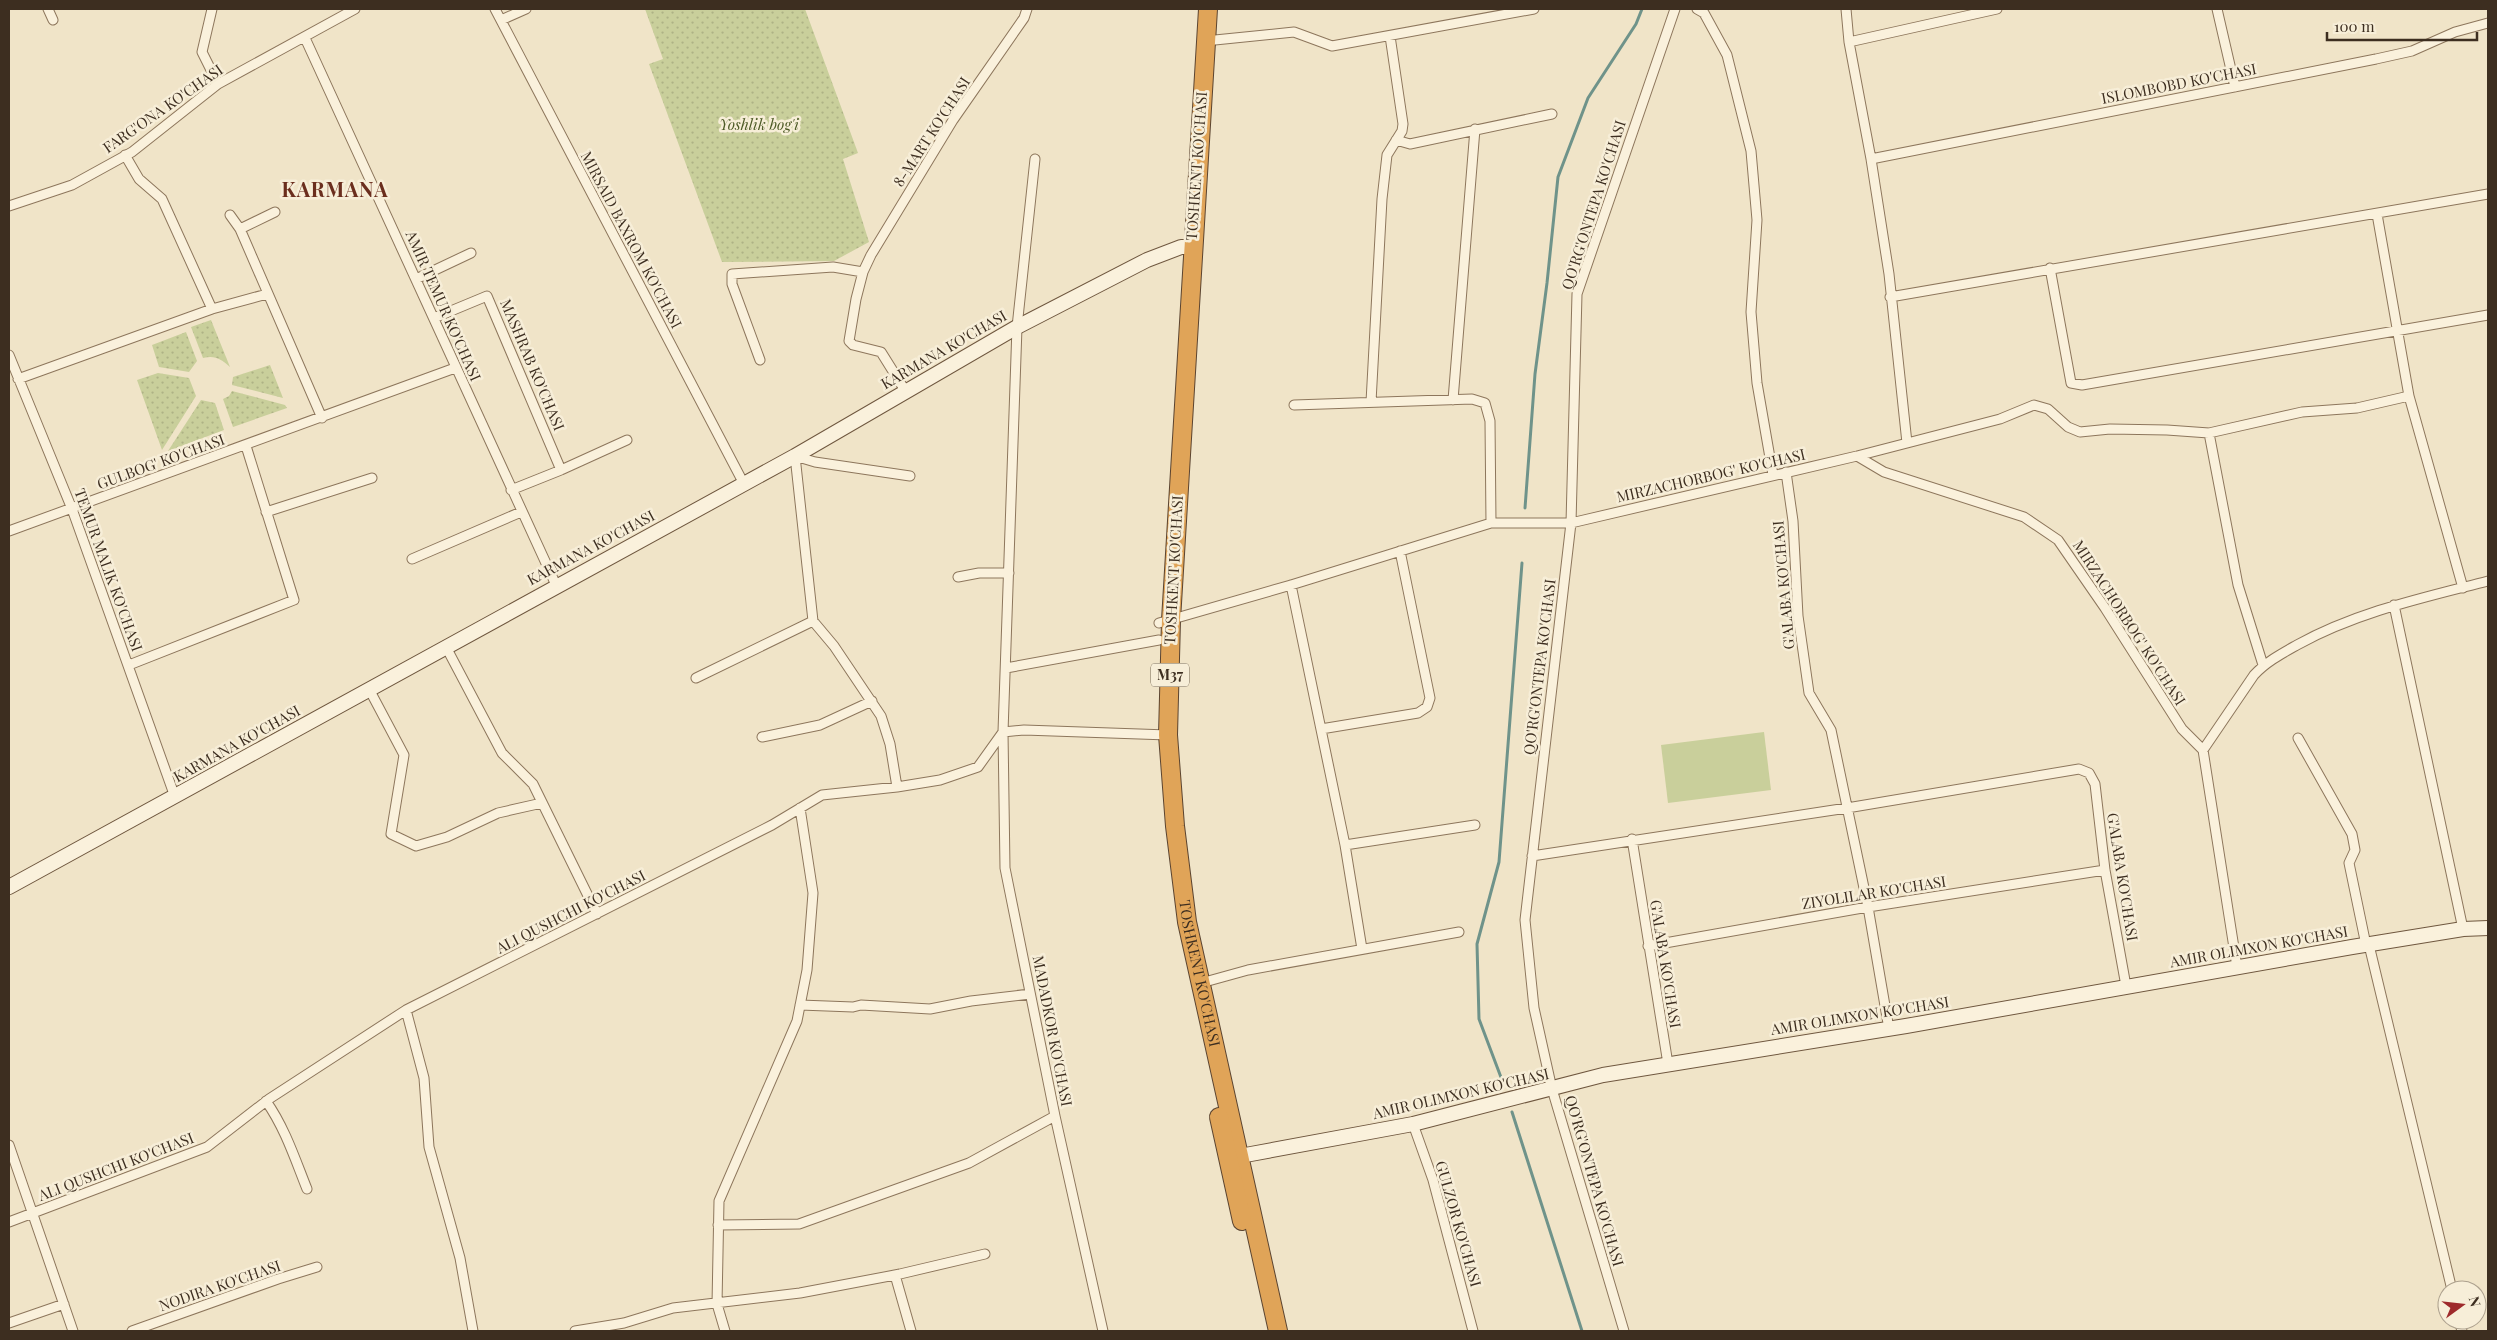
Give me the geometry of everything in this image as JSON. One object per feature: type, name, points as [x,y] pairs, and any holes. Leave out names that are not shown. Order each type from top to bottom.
[{"type":"highway","name":"TOSHKENT KO'CHASI","points":[[1196,9],[1186,247],[1165,621],[1164,827],[1178,924],[1278,1331]]},
{"type":"highway","name":"TOSHKENT KO'CHASI","points":[[1186,247],[1208,9]]},
{"type":"highway","name":"TOSHKENT KO'CHASI","points":[[1165,621],[1159,640],[1163,735],[1187,922],[1201,983],[1266,1331]]},
{"type":"main road","name":"KARMANA KO'CHASI","points":[[9,886],[175,797],[556,585],[796,456],[1017,326],[1148,260],[1186,247]]},
{"type":"main road","name":"AMIR OLIMXON KO'CHASI","points":[[1234,1157],[1413,1124],[1603,1075],[1889,1029],[2126,986],[2463,929],[2488,928]]},
{"type":"street","points":[[48,9],[53,20]]},
{"type":"street","points":[[212,9],[202,52],[218,84]]},
{"type":"street","name":"FARG'ONA KO'CHASI","points":[[9,206],[72,185],[125,155],[218,84],[305,38],[339,13],[355,9]]},
{"type":"street","name":"MIRSAID BAXROM KO'CHASI","points":[[495,9],[744,484]]},
{"type":"street","points":[[500,20],[526,9]]},
{"type":"street","name":"8-MART KO'CHASI","points":[[906,392],[881,352],[853,345],[849,341],[849,333],[863,272],[871,255],[953,120],[1024,18],[1027,9]]},
{"type":"street","points":[[1206,42],[1294,32],[1332,46],[1534,9]]},
{"type":"street","name":"QO'RG'ONTEPA KO'CHASI","points":[[1624,1331],[1552,1089],[1534,1008],[1525,920],[1571,523],[1577,294],[1675,9]]},
{"type":"street","points":[[1698,9],[1704,13],[1727,55],[1751,151],[1757,220],[1751,312],[1757,383],[1773,475]]},
{"type":"street","points":[[1846,9],[1849,42],[1890,274],[1890,297],[1907,442]]},
{"type":"street","points":[[1849,42],[1997,9]]},
{"type":"street","points":[[2217,9],[2235,87]]},
{"type":"street","name":"ISLOMBOBD KO'CHASI","points":[[1871,159],[2412,51],[2455,32],[2488,24]]},
{"type":"street","points":[[1371,402],[1382,200],[1387,155],[1402,130],[1403,124],[1390,36]]},
{"type":"street","name":"AMIR TEMUR KO'CHASI","points":[[305,38],[556,585]]},
{"type":"street","points":[[1396,140],[1410,144],[1552,114]]},
{"type":"street","points":[[1453,400],[1475,129]]},
{"type":"street","points":[[125,155],[139,179],[162,200],[212,309]]},
{"type":"street","name":"MADADKOR KO'CHASI","points":[[1035,158],[1017,326],[1003,732],[1005,868],[1055,1116],[1102,1331]]},
{"type":"street","points":[[1890,297],[2488,194]]},
{"type":"street","points":[[240,229],[275,212]]},
{"type":"street","points":[[2377,214],[2409,396],[2463,588]]},
{"type":"street","points":[[230,215],[240,229],[322,418]]},
{"type":"street","points":[[416,279],[471,253]]},
{"type":"street","points":[[760,360],[732,284],[732,274],[833,267],[863,272]]},
{"type":"street","points":[[2050,268],[2070,383],[2082,384],[2488,315]]},
{"type":"street","points":[[18,379],[212,309],[267,294]]},
{"type":"street","name":"MASHRAB KO'CHASI","points":[[434,318],[487,296],[562,470]]},
{"type":"street","name":"TEMUR MALIK KO'CHASI","points":[[9,355],[72,509],[175,797]]},
{"type":"street","name":"GULBOG' KO'CHASI","points":[[9,532],[455,368]]},
{"type":"street","name":"MIRZACHORBOG' KO'CHASI","points":[[1165,621],[1291,585],[1491,523],[1571,523],[1857,456],[2000,419],[2034,405],[2048,409],[2068,427],[2080,432],[2110,429],[2209,433],[2302,412],[2357,408],[2409,396]]},
{"type":"street","points":[[1294,405],[1472,399],[1485,403],[1490,421],[1491,523]]},
{"type":"street","points":[[2209,433],[2238,585],[2263,664]]},
{"type":"street","points":[[511,490],[562,470],[627,440]]},
{"type":"street","points":[[129,665],[294,600],[246,446]]},
{"type":"street","points":[[897,787],[890,744],[881,716],[834,646],[813,621],[796,456],[815,462],[910,476]]},
{"type":"street","name":"MIRZACHORBOG' KO'CHASI","points":[[1857,456],[1884,472],[2024,517],[2058,540],[2105,608],[2182,729],[2203,750]]},
{"type":"street","name":"G'ALABA KO'CHASI","points":[[1786,472],[1794,530],[1798,616],[1809,693],[1831,730],[1868,907],[1889,1029]]},
{"type":"street","points":[[266,512],[372,478]]},
{"type":"street","points":[[412,559],[521,512]]},
{"type":"street","points":[[1321,729],[1418,713],[1428,707],[1430,698],[1400,551]]},
{"type":"street","points":[[958,578],[979,573],[1009,573]]},
{"type":"street","points":[[2238,967],[2203,750],[2263,664],[2330,627],[2394,605],[2488,581]]},
{"type":"street","points":[[1291,585],[1345,844],[1362,949]]},
{"type":"street","points":[[2394,605],[2463,929]]},
{"type":"street","points":[[696,678],[813,621]]},
{"type":"street","points":[[1006,668],[1159,640]]},
{"type":"street","points":[[446,647],[502,753],[533,784],[597,914]]},
{"type":"street","points":[[369,689],[404,755],[391,834],[416,846],[447,837],[498,812],[542,803]]},
{"type":"street","points":[[762,737],[820,725],[872,701]]},
{"type":"street","points":[[1003,732],[1163,735]]},
{"type":"street","name":"ALI QUSHCHI KO'CHASI","points":[[9,1222],[207,1147],[266,1101],[406,1010],[772,825],[822,795],[897,787],[940,780],[978,767],[1003,732]]},
{"type":"street","points":[[2298,738],[2352,834],[2355,850],[2350,863],[2368,945],[2450,1280]]},
{"type":"street","name":"G'ALABA KO'CHASI","points":[[1847,808],[2079,769],[2089,772],[2094,784],[2105,870],[2126,986]]},
{"type":"street","points":[[725,1331],[717,1304],[719,1201],[798,1021],[807,970],[813,893],[800,808]]},
{"type":"street","points":[[1532,856],[1632,839],[1847,808]]},
{"type":"street","points":[[1345,844],[1475,825]]},
{"type":"street","name":"G'ALABA KO'CHASI","points":[[1632,839],[1668,1064]]},
{"type":"street","name":"ZIYOLILAR KO'CHASI","points":[[1648,946],[1868,907],[2105,870]]},
{"type":"street","points":[[1201,983],[1248,970],[1458,932]]},
{"type":"street","points":[[800,1005],[930,1009],[971,1001],[1030,994]]},
{"type":"street","points":[[406,1010],[424,1078],[429,1147],[460,1258],[473,1331]]},
{"type":"street","points":[[266,1101],[285,1134],[307,1189]]},
{"type":"street","points":[[718,1225],[799,1224],[970,1163],[1055,1116]]},
{"type":"street","name":"GULZOR KO'CHASI","points":[[1413,1124],[1433,1180],[1473,1331]]},
{"type":"street","points":[[9,1145],[74,1331]]},
{"type":"street","points":[[574,1331],[624,1323],[673,1308],[800,1293],[895,1275],[984,1254]]},
{"type":"street","name":"NODIRA KO'CHASI","points":[[132,1331],[317,1267]]},
{"type":"street","points":[[895,1275],[911,1331]]},
{"type":"street","points":[[9,1322],[64,1304]]},
{"type":"green space","name":"Yoshlik bog'i","points":[[645,9],[805,9],[858,153],[843,159],[869,242],[834,261],[722,262],[649,64],[663,59]]},
{"type":"green space","points":[[211,320],[230,367],[218,358],[203,358],[191,327]]},
{"type":"green space","points":[[186,332],[197,361],[189,372],[159,367],[152,345]]},
{"type":"green space","points":[[270,365],[283,398],[232,385],[233,377]]},
{"type":"green space","points":[[158,373],[189,378],[196,396],[162,450],[137,380]]},
{"type":"green space","points":[[232,391],[285,405],[287,408],[233,427],[223,399],[229,396]]},
{"type":"green space","points":[[201,400],[215,403],[224,430],[168,451]]},
{"type":"green space","points":[[1764,732],[1771,790],[1668,803],[1661,745]]},
{"type":"waterway","points":[[1525,508],[1535,374],[1558,177],[1588,98],[1636,24],[1642,9]]},
{"type":"waterway","points":[[1502,1080],[1479,1019],[1477,944],[1499,862],[1522,563]]},
{"type":"waterway","points":[[1512,1112],[1582,1331]]},
{"type":"district","name":"KARMANA","points":[[335,190]]}]
